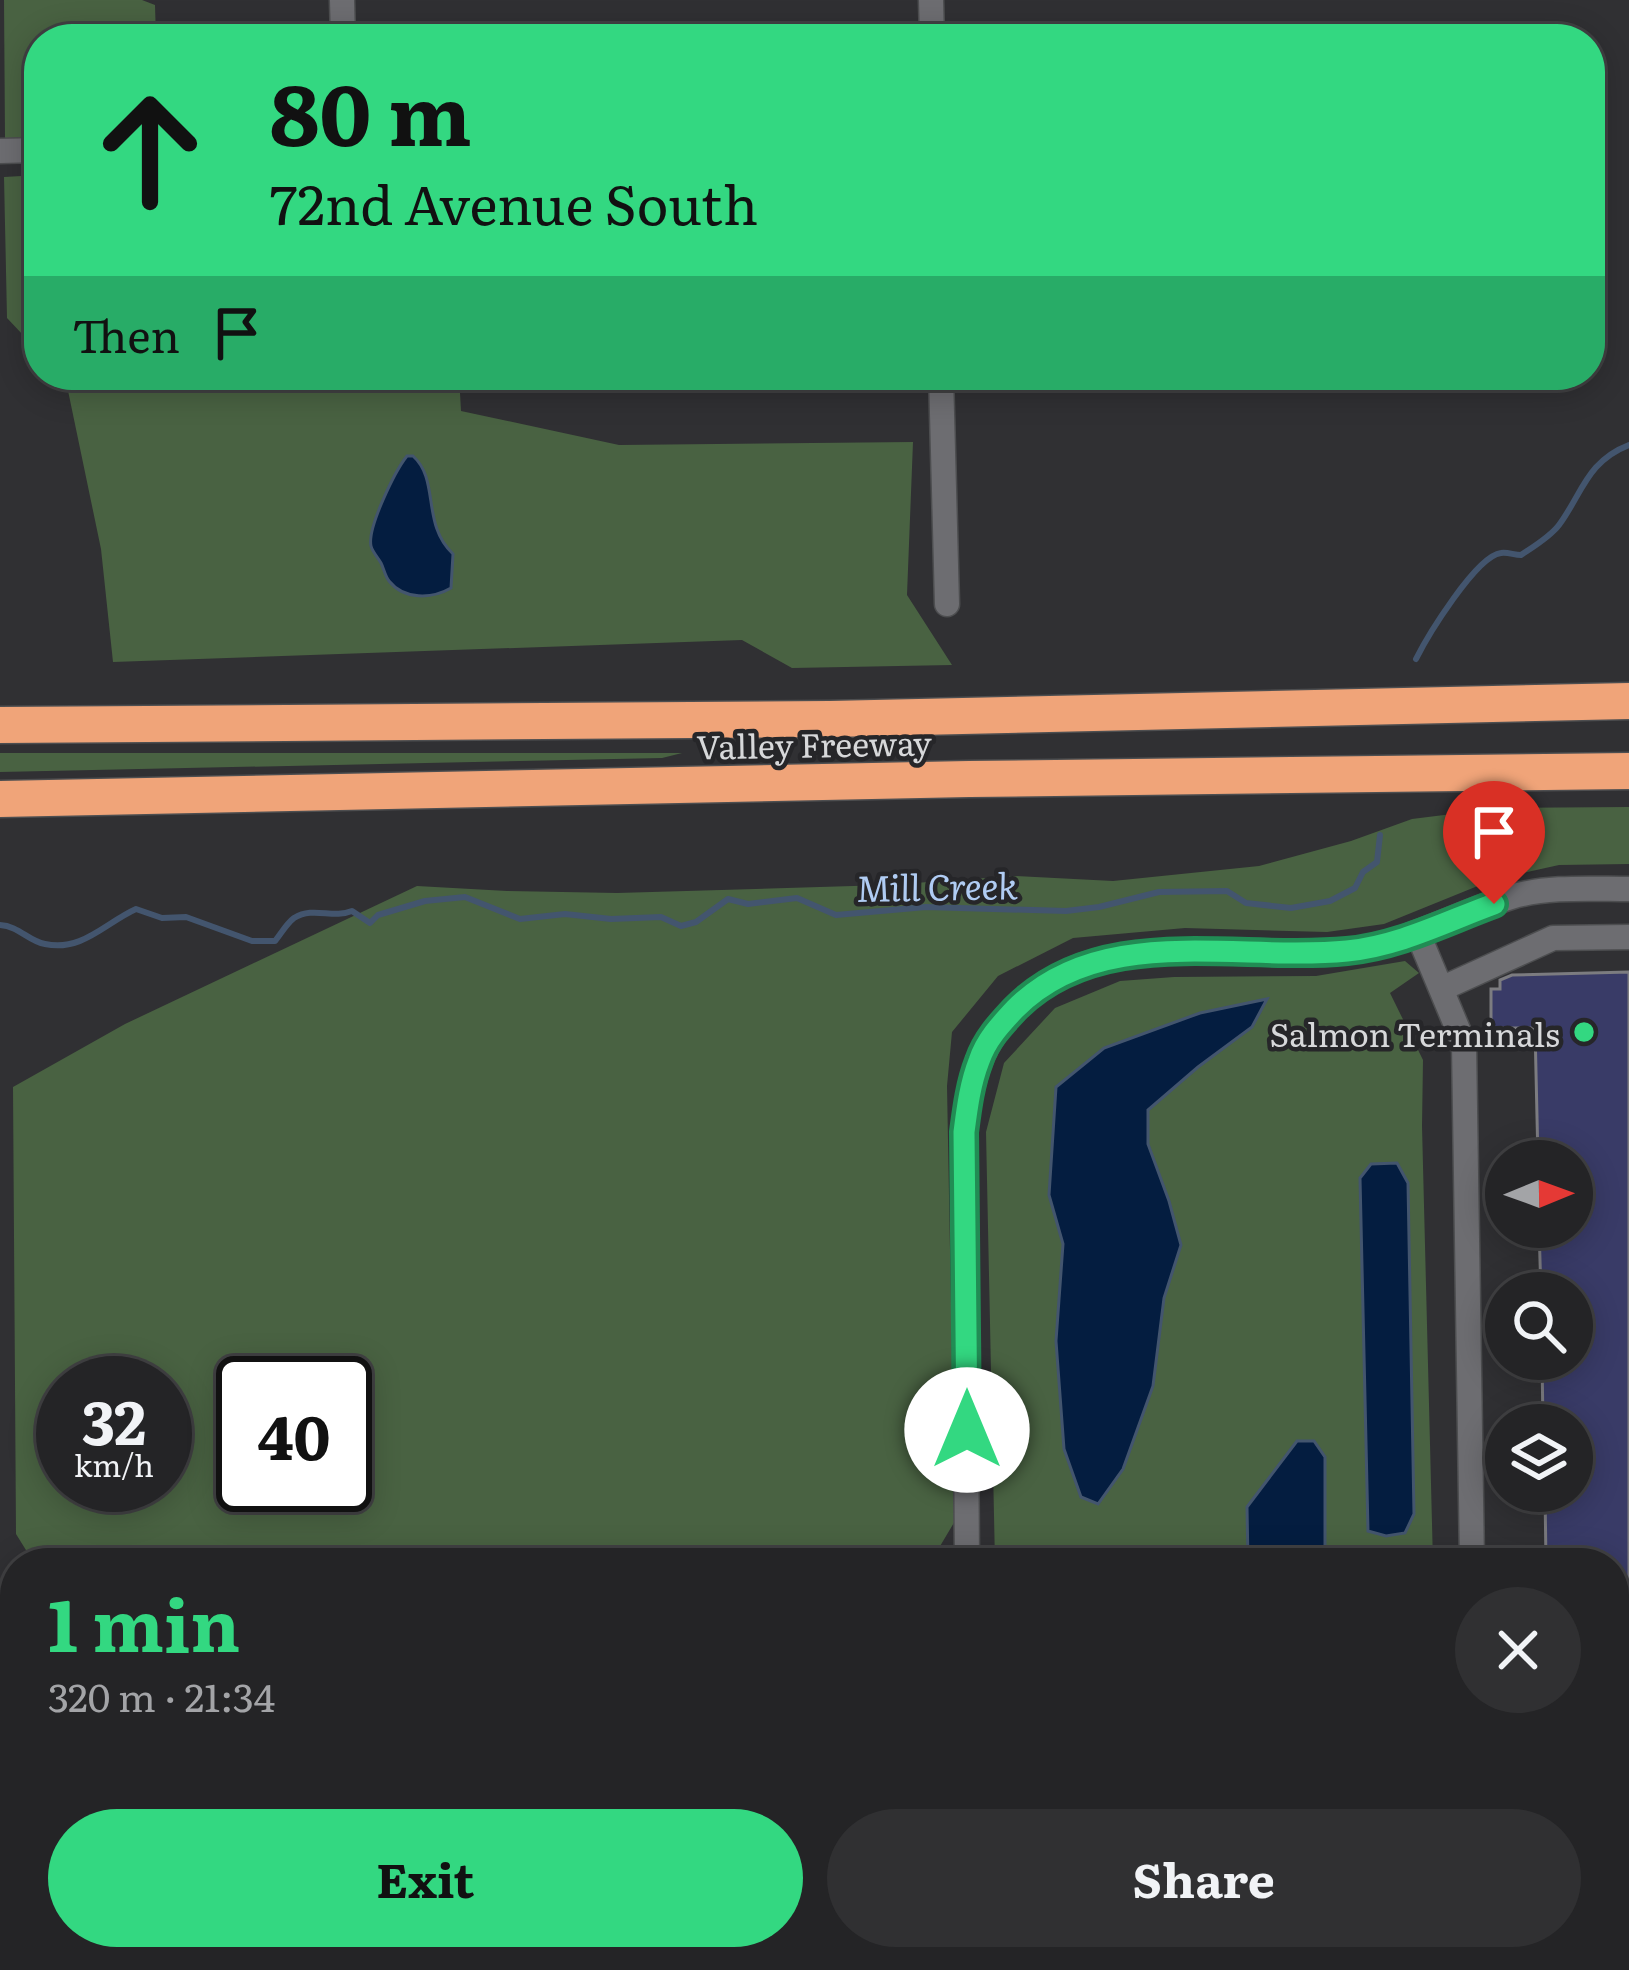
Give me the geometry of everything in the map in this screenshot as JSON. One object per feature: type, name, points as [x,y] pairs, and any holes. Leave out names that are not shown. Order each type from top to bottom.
[{"type":"highway","name":"Valley Freeway","points":[[0,725],[854,719],[1629,701]]},
{"type":"highway","name":"Valley Freeway","points":[[0,799],[1629,770]]},
{"type":"street","points":[[941,390],[947,604]]},
{"type":"street","points":[[967,1548],[964,1132],[979,1060],[994,1030],[1043,983],[1102,960],[1146,953],[1349,951],[1418,934],[1514,896],[1629,889]]},
{"type":"street","points":[[1418,934],[1464,1044],[1472,1548]]},
{"type":"street","points":[[1441,988],[1553,938],[1629,938]]},
{"type":"green space","points":[[4,0],[142,0],[155,5],[156,24],[24,24],[24,138],[5,138]]},
{"type":"green space","points":[[24,176],[24,336],[7,318],[4,177]]},
{"type":"green space","points":[[68,390],[460,390],[461,411],[619,445],[913,442],[907,595],[952,665],[792,668],[742,640],[113,662],[101,549]]},
{"type":"green space","points":[[0,753],[682,753],[662,758],[0,772]]},
{"type":"green space","points":[[1629,807],[1629,864],[1559,865],[1495,879],[1384,924],[1327,932],[1185,928],[1073,938],[998,976],[952,1032],[947,1086],[955,1521],[939,1548],[25,1548],[16,1534],[13,1087],[125,1024],[417,886],[617,893],[1014,876],[1113,881],[1259,866],[1412,819],[1500,808]]},
{"type":"green space","points":[[1405,961],[1419,973],[1390,993],[1423,1060],[1433,1548],[1325,1548],[1247,1507],[1248,1548],[995,1548],[986,1132],[1004,1063],[1055,1008],[1120,981],[1316,976]],"holes":[[[1266,1000],[1252,1027],[1148,1110],[1148,1144],[1181,1245],[1164,1298],[1153,1386],[1123,1469],[1056,1341],[1063,1244],[1057,1087],[1104,1048],[1200,1013]],[[1396,1163],[1408,1183],[1414,1514]]]},
{"type":"water","points":[[407,456],[421,466],[437,529],[453,554],[451,588],[435,594],[418,596],[395,587],[371,546],[377,514]]},
{"type":"water","points":[[1267,999],[1252,1027],[1148,1110],[1148,1144],[1181,1245],[1164,1298],[1153,1386],[1123,1469],[1098,1504],[1081,1497],[1064,1449],[1056,1341],[1063,1244],[1049,1195],[1056,1087],[1104,1048],[1200,1013]]},
{"type":"water","points":[[1397,1163],[1408,1183],[1414,1514],[1405,1533],[1386,1536],[1368,1531],[1360,1178],[1371,1164]]},
{"type":"water","points":[[1297,1441],[1314,1441],[1325,1457],[1325,1548],[1248,1548],[1247,1507]]},
{"type":"building","points":[[1629,972],[1629,1548],[1546,1548],[1545,1512],[1593,1512],[1593,1404],[1543,1404],[1542,1380],[1593,1380],[1593,1272],[1540,1272],[1540,1248],[1593,1248],[1593,1140],[1538,1140],[1535,1028],[1491,1028],[1491,989],[1500,989],[1500,980],[1512,975]]},
{"type":"waterway","name":"Mill Creek","points":[[1416,659],[1453,599],[1479,568],[1501,553],[1521,555],[1546,538],[1594,469],[1629,445]]},
{"type":"waterway","name":"Mill Creek","points":[[0,925],[39,942],[70,944],[136,909],[162,918],[186,917],[252,941],[275,941],[301,915],[352,911],[370,923],[378,915],[425,901],[465,897],[520,919],[565,914],[661,917],[681,926],[696,922],[728,899],[748,904],[797,898],[836,915],[926,907],[1066,911],[1159,892],[1227,891],[1246,903],[1291,908],[1330,901],[1355,888],[1363,872],[1377,862],[1380,835]]},
{"type":"place","name":"Salmon Terminals","points":[[1584,1032]]},
{"type":"route","points":[[967,1430],[964,1132],[979,1060],[994,1030],[1020,1004],[1043,983],[1102,960],[1146,953],[1349,951],[1388,944],[1494,904]]}]
